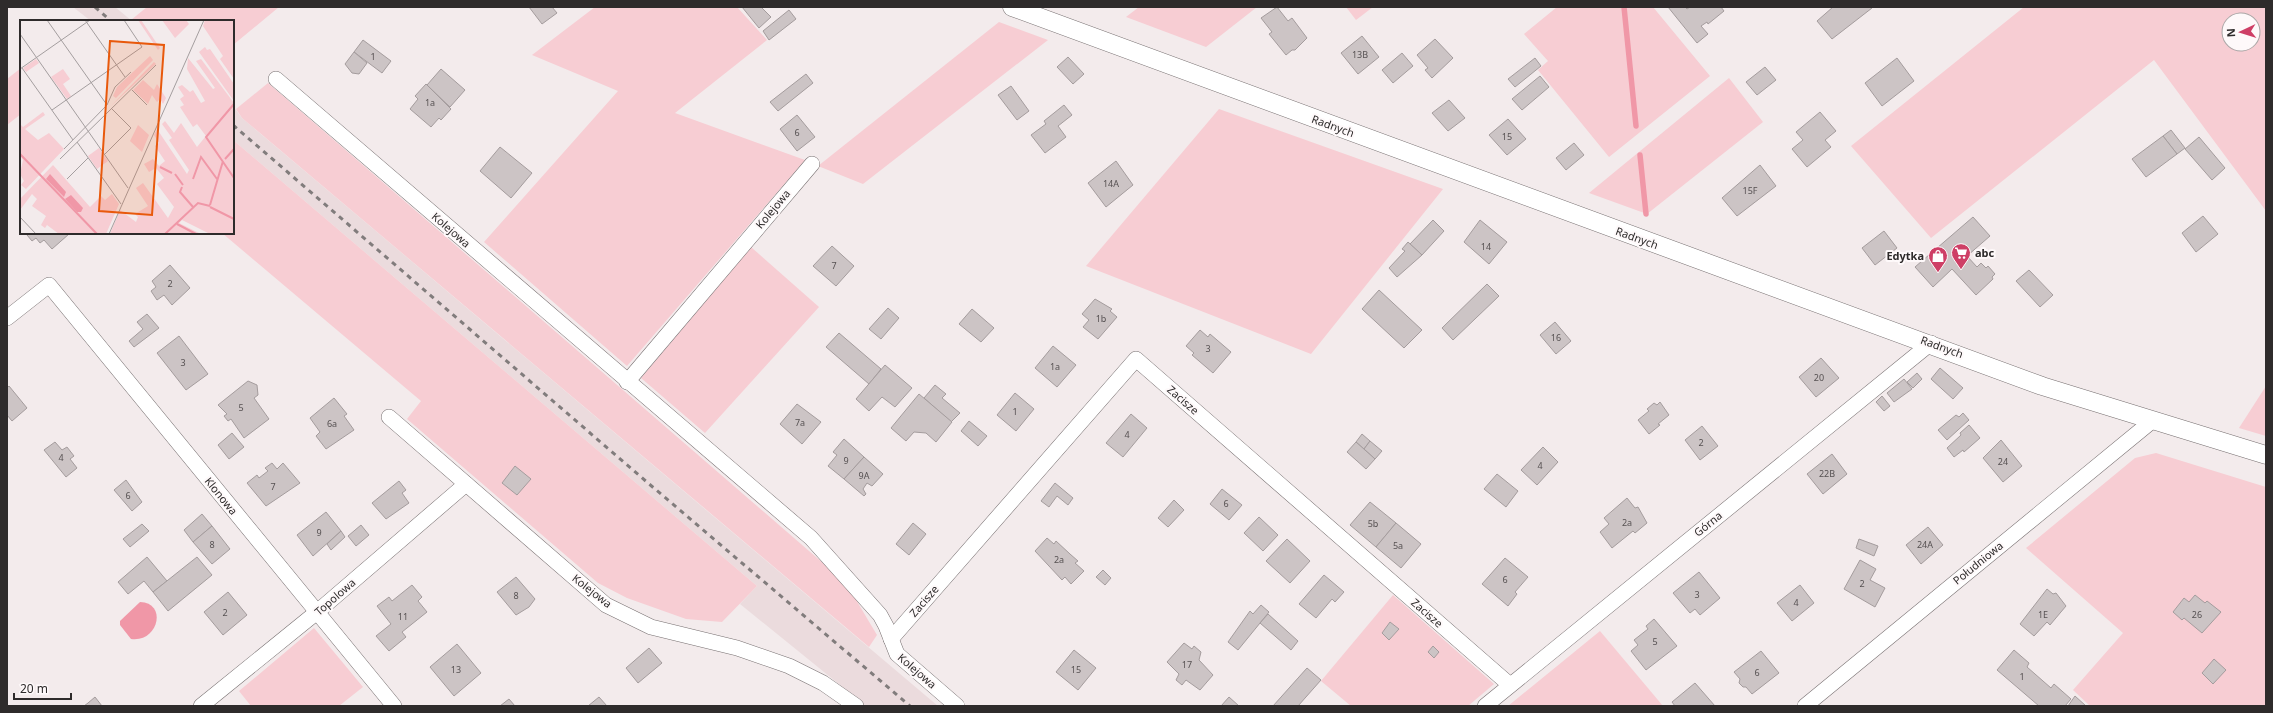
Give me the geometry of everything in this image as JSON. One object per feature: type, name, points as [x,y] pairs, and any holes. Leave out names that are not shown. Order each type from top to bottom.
[{"type":"street","name":"Radnych","points":[[1012,7],[1651,243],[1931,343],[2042,386],[2266,455]]},
{"type":"street","name":"Kolejowa","points":[[276,79],[626,382],[811,538],[880,615],[897,654],[957,706]]},
{"type":"street","name":"Kolejowa","points":[[626,382],[812,164]]},
{"type":"street","name":"Klonowa","points":[[7,318],[49,285],[394,706]]},
{"type":"street","name":"Górna","points":[[1485,706],[1931,343]]},
{"type":"street","name":"Zacisze","points":[[891,639],[1136,359],[1510,685]]},
{"type":"street","name":"Kolejowa","points":[[389,417],[606,604],[651,627],[737,648],[789,666],[823,683],[848,704]]},
{"type":"street","name":"Południowa","points":[[1805,706],[2152,421]]},
{"type":"street","name":"Topolowa","points":[[201,706],[317,612],[466,484]]},
{"type":"shaded area","points":[[73,7],[115,7],[131,20],[90,20]]},
{"type":"shaded area","points":[[147,7],[279,7],[234,44],[234,20],[131,20]]},
{"type":"shaded area","points":[[595,7],[737,7],[767,40],[675,113],[805,160],[627,366],[484,242],[618,91],[532,55]]},
{"type":"shaded area","points":[[1139,7],[1257,7],[1206,47],[1126,17]]},
{"type":"shaded area","points":[[1346,7],[1373,7],[1356,20]]},
{"type":"shaded area","points":[[1557,7],[1653,7],[1710,76],[1609,157],[1538,70],[1548,61],[1524,34]]},
{"type":"shaded area","points":[[2024,7],[2266,7],[2266,211],[2154,60],[1931,238],[1851,146]]},
{"type":"shaded area","points":[[999,22],[1048,40],[863,184],[818,166]]},
{"type":"shaded area","points":[[20,69],[20,115],[7,125],[7,79]]},
{"type":"shaded area","points":[[1729,78],[1763,122],[1647,214],[1589,193]]},
{"type":"shaded area","points":[[268,83],[846,583],[877,635],[869,647],[242,118],[236,109]]},
{"type":"shaded area","points":[[234,107],[242,118],[938,706],[866,706],[740,604],[757,586],[234,141]]},
{"type":"shaded area","points":[[1219,109],[1443,189],[1311,354],[1086,266]]},
{"type":"shaded area","points":[[234,141],[757,586],[722,622],[686,619],[627,598],[598,583],[407,419],[421,401],[223,234],[234,234]]},
{"type":"shaded area","points":[[751,247],[819,307],[705,433],[641,378]]},
{"type":"shaded area","points":[[2266,386],[2266,436],[2239,428]]},
{"type":"shaded area","points":[[2156,453],[2266,487],[2266,706],[2090,706],[2073,690],[2123,633],[2026,548],[2135,458]]},
{"type":"shaded area","points":[[1393,595],[1494,684],[1468,706],[1351,706],[1321,681]]},
{"type":"shaded area","points":[[140,602],[149,604],[154,609],[157,615],[156,622],[148,635],[140,639],[131,639],[120,625],[120,621]]},
{"type":"shaded area","points":[[314,628],[363,687],[339,706],[251,706],[239,691]]},
{"type":"shaded area","points":[[1600,631],[1663,706],[1508,706]]},
{"type":"building","points":[[529,7],[552,7],[557,13],[542,24]]},
{"type":"building","points":[[742,7],[761,7],[771,17],[759,28]]},
{"type":"building","points":[[1277,7],[1288,21],[1292,18],[1307,38],[1295,50],[1292,50],[1286,55],[1269,34],[1272,32],[1261,18]]},
{"type":"building","points":[[1668,7],[1685,7],[1687,9],[1690,7],[1721,7],[1724,11],[1708,24],[1707,22],[1701,26],[1708,34],[1697,43]]},
{"type":"building","points":[[1833,7],[1872,8],[1832,39],[1817,21]]},
{"type":"building","points":[[789,10],[796,19],[769,40],[763,31]]},
{"type":"building","points":[[1362,36],[1379,57],[1358,74],[1341,53]]},
{"type":"building","points":[[1435,39],[1453,58],[1432,78],[1425,70],[1428,68],[1417,55]]},
{"type":"building","points":[[363,40],[391,61],[382,73],[354,52]]},
{"type":"building","points":[[354,52],[367,63],[359,74],[352,73],[345,64]]},
{"type":"building","points":[[1402,53],[1413,66],[1393,83],[1382,70]]},
{"type":"building","points":[[1068,57],[1084,74],[1073,84],[1057,67]]},
{"type":"building","points":[[1535,58],[1541,66],[1515,87],[1508,79]]},
{"type":"building","points":[[1897,58],[1914,81],[1882,106],[1865,83]]},
{"type":"building","points":[[1765,67],[1776,80],[1757,95],[1746,82]]},
{"type":"building","points":[[441,69],[465,90],[450,107],[427,85]]},
{"type":"building","points":[[806,74],[813,83],[778,111],[770,102]]},
{"type":"building","points":[[1540,76],[1549,87],[1522,110],[1512,99]]},
{"type":"building","points":[[426,84],[451,109],[441,120],[439,118],[431,127],[410,109],[418,99],[415,96]]},
{"type":"building","points":[[1011,86],[1029,111],[1017,120],[998,95]]},
{"type":"building","points":[[1449,100],[1465,118],[1448,131],[1432,113]]},
{"type":"building","points":[[1064,105],[1072,115],[1058,126],[1066,137],[1045,153],[1031,135],[1046,124],[1044,121]]},
{"type":"building","points":[[1820,112],[1836,131],[1825,140],[1831,147],[1807,167],[1792,149],[1803,140],[1796,132]]},
{"type":"building","points":[[797,115],[815,137],[797,151],[780,129]]},
{"type":"building","points":[[1508,119],[1526,139],[1507,155],[1489,135]]},
{"type":"building","points":[[2171,130],[2185,148],[2177,154],[2163,136]]},
{"type":"building","points":[[2163,136],[2177,154],[2146,177],[2132,159]]},
{"type":"building","points":[[2199,137],[2225,168],[2212,180],[2185,149]]},
{"type":"building","points":[[1574,143],[1584,155],[1566,170],[1556,158]]},
{"type":"building","points":[[500,147],[532,173],[511,198],[480,171]]},
{"type":"building","points":[[1116,161],[1133,185],[1106,207],[1088,183]]},
{"type":"building","points":[[1760,165],[1776,186],[1737,216],[1722,198]]},
{"type":"building","points":[[2203,216],[2218,234],[2196,252],[2182,233]]},
{"type":"building","points":[[1973,217],[1990,236],[1967,256],[1977,267],[1981,263],[1986,268],[1988,266],[1995,274],[1992,277],[1993,279],[1976,295],[1952,269],[1933,287],[1915,267]]},
{"type":"building","points":[[1433,220],[1444,231],[1422,255],[1410,244]]},
{"type":"building","points":[[1480,220],[1507,242],[1489,264],[1464,242]]},
{"type":"building","points":[[1884,231],[1897,248],[1875,265],[1862,248]]},
{"type":"building","points":[[69,234],[52,249],[44,240],[40,243],[36,238],[32,241],[27,235]]},
{"type":"building","points":[[1408,242],[1422,255],[1397,277],[1389,268],[1405,251],[1402,249]]},
{"type":"building","points":[[832,246],[854,266],[836,286],[813,266]]},
{"type":"building","points":[[170,265],[190,288],[172,305],[164,295],[157,300],[151,291],[156,287],[152,281]]},
{"type":"building","points":[[2029,270],[2053,295],[2040,307],[2016,281]]},
{"type":"building","points":[[1487,284],[1499,296],[1453,340],[1442,328]]},
{"type":"building","points":[[1379,290],[1422,330],[1404,348],[1362,309]]},
{"type":"building","points":[[1095,299],[1112,309],[1110,311],[1117,317],[1098,339],[1083,327],[1089,320],[1082,314]]},
{"type":"building","points":[[888,308],[899,318],[881,339],[869,329]]},
{"type":"building","points":[[972,309],[994,328],[981,342],[959,324]]},
{"type":"building","points":[[147,314],[159,328],[134,347],[129,341],[143,329],[137,322]]},
{"type":"building","points":[[1555,322],[1571,341],[1556,354],[1540,335]]},
{"type":"building","points":[[1200,330],[1208,337],[1210,334],[1231,352],[1213,373],[1192,355],[1194,353],[1186,346]]},
{"type":"building","points":[[839,333],[881,369],[869,384],[826,347]]},
{"type":"building","points":[[179,336],[208,374],[186,390],[157,353]]},
{"type":"building","points":[[1053,346],[1076,365],[1057,387],[1035,368]]},
{"type":"building","points":[[1821,358],[1839,378],[1816,397],[1799,377]]},
{"type":"building","points":[[885,365],[912,388],[895,407],[882,397],[869,411],[856,399]]},
{"type":"building","points":[[1940,368],[1963,388],[1953,399],[1931,379]]},
{"type":"building","points":[[1917,373],[1922,379],[1913,388],[1907,382]]},
{"type":"building","points":[[1904,379],[1912,389],[1894,402],[1887,393]]},
{"type":"building","points":[[248,381],[257,385],[258,395],[254,398],[269,419],[244,438],[231,419],[228,421],[224,416],[227,414],[218,405]]},
{"type":"building","points":[[935,385],[946,394],[942,398],[960,413],[951,422],[924,398]]},
{"type":"building","points":[[9,386],[27,408],[12,421],[7,415],[7,388]]},
{"type":"building","points":[[1015,393],[1034,409],[1016,431],[997,415]]},
{"type":"building","points":[[919,394],[952,422],[936,442],[926,433],[914,432],[906,441],[891,428]]},
{"type":"building","points":[[1882,396],[1890,406],[1884,411],[1876,402]]},
{"type":"building","points":[[334,398],[347,414],[344,416],[354,430],[326,449],[316,436],[320,432],[310,418]]},
{"type":"building","points":[[1660,402],[1669,415],[1649,434],[1638,420],[1649,411],[1647,409],[1654,403],[1657,405]]},
{"type":"building","points":[[797,404],[821,422],[802,444],[780,424]]},
{"type":"building","points":[[1963,413],[1969,420],[1947,440],[1938,430],[1956,415],[1959,417]]},
{"type":"building","points":[[1131,414],[1147,428],[1123,457],[1106,443]]},
{"type":"building","points":[[969,421],[987,436],[978,446],[961,431]]},
{"type":"building","points":[[1969,425],[1980,438],[1964,452],[1963,450],[1954,457],[1947,448]]},
{"type":"building","points":[[1702,426],[1718,446],[1700,460],[1685,440]]},
{"type":"building","points":[[232,433],[244,447],[229,459],[218,445]]},
{"type":"building","points":[[1362,434],[1370,441],[1364,449],[1356,442]]},
{"type":"building","points":[[844,439],[864,457],[844,479],[828,466],[837,455],[833,452]]},
{"type":"building","points":[[2001,440],[2022,466],[2003,482],[1983,458]]},
{"type":"building","points":[[1370,441],[1382,451],[1375,459],[1364,449]]},
{"type":"building","points":[[55,442],[62,450],[67,447],[74,456],[70,459],[77,468],[66,477],[44,450]]},
{"type":"building","points":[[1356,442],[1375,459],[1366,469],[1347,452]]},
{"type":"building","points":[[1543,447],[1558,462],[1537,485],[1521,470]]},
{"type":"building","points":[[1832,454],[1847,474],[1823,494],[1807,474]]},
{"type":"building","points":[[864,457],[883,474],[872,486],[867,483],[863,489],[866,494],[864,496],[844,479]]},
{"type":"building","points":[[272,463],[277,469],[283,463],[300,483],[266,506],[247,483],[257,475],[259,478],[268,471],[265,468]]},
{"type":"building","points":[[515,466],[531,479],[517,495],[502,483]]},
{"type":"building","points":[[1497,474],[1518,491],[1506,507],[1484,489]]},
{"type":"building","points":[[126,480],[142,502],[132,511],[114,490]]},
{"type":"building","points":[[399,481],[406,490],[402,493],[409,503],[386,519],[372,503]]},
{"type":"building","points":[[1055,483],[1073,498],[1068,505],[1057,496],[1049,507],[1041,501]]},
{"type":"building","points":[[1222,489],[1242,505],[1229,520],[1210,504]]},
{"type":"building","points":[[1627,498],[1635,508],[1638,507],[1647,523],[1635,533],[1633,531],[1612,548],[1600,532],[1609,524],[1604,518]]},
{"type":"building","points":[[1174,500],[1184,510],[1168,527],[1158,518]]},
{"type":"building","points":[[1370,502],[1396,523],[1376,547],[1350,525]]},
{"type":"building","points":[[326,512],[341,531],[313,556],[297,535]]},
{"type":"building","points":[[202,514],[212,526],[193,542],[184,530]]},
{"type":"building","points":[[1259,517],[1278,535],[1263,551],[1244,533]]},
{"type":"building","points":[[913,523],[926,534],[909,555],[896,544]]},
{"type":"building","points":[[1396,523],[1421,544],[1401,568],[1376,547]]},
{"type":"building","points":[[142,524],[149,531],[130,547],[123,539]]},
{"type":"building","points":[[361,525],[369,535],[356,546],[348,536]]},
{"type":"building","points":[[212,526],[230,549],[212,564],[193,542]]},
{"type":"building","points":[[1928,527],[1943,545],[1921,564],[1906,545]]},
{"type":"building","points":[[341,531],[345,537],[331,550],[327,544]]},
{"type":"building","points":[[1047,538],[1054,544],[1056,541],[1078,561],[1075,563],[1084,571],[1071,584],[1065,577],[1062,580],[1035,551]]},
{"type":"building","points":[[1287,539],[1310,561],[1290,583],[1266,561]]},
{"type":"building","points":[[1859,539],[1878,546],[1874,556],[1856,548]]},
{"type":"building","points":[[147,557],[167,581],[153,592],[144,581],[128,594],[118,582]]},
{"type":"building","points":[[197,557],[212,575],[168,611],[153,592]]},
{"type":"building","points":[[1505,558],[1528,577],[1515,592],[1517,594],[1508,606],[1482,584]]},
{"type":"building","points":[[1860,560],[1876,569],[1870,580],[1885,588],[1875,607],[1844,589]]},
{"type":"building","points":[[1103,570],[1111,578],[1105,585],[1096,577]]},
{"type":"building","points":[[1699,572],[1720,598],[1700,615],[1695,609],[1690,613],[1673,593]]},
{"type":"building","points":[[1324,575],[1344,592],[1335,602],[1332,599],[1316,618],[1299,604]]},
{"type":"building","points":[[516,577],[535,599],[529,607],[516,615],[497,592]]},
{"type":"building","points":[[412,585],[422,597],[418,601],[427,612],[402,632],[406,637],[389,651],[376,636],[391,624],[377,606],[389,597],[392,601]]},
{"type":"building","points":[[1800,585],[1814,603],[1792,621],[1777,603]]},
{"type":"building","points":[[2047,589],[2053,594],[2056,593],[2066,606],[2050,625],[2047,622],[2034,636],[2020,624]]},
{"type":"building","points":[[228,592],[247,615],[223,635],[204,612]]},
{"type":"building","points":[[2195,595],[2205,603],[2207,601],[2221,612],[2202,633],[2184,618],[2182,620],[2173,612],[2184,598],[2189,602]]},
{"type":"building","points":[[1261,605],[1269,612],[1238,650],[1228,642],[1250,611],[1253,614]]},
{"type":"building","points":[[1268,614],[1298,641],[1291,650],[1260,623]]},
{"type":"building","points":[[1654,619],[1677,646],[1646,670],[1631,651],[1638,645],[1634,640],[1648,629],[1646,626]]},
{"type":"building","points":[[1390,622],[1399,629],[1389,640],[1382,633]]},
{"type":"building","points":[[1184,643],[1192,649],[1194,646],[1201,652],[1199,660],[1213,675],[1200,690],[1186,680],[1182,685],[1176,680],[1179,674],[1167,662]]},
{"type":"building","points":[[457,644],[481,673],[454,696],[430,667]]},
{"type":"building","points":[[1433,646],[1439,652],[1434,658],[1428,652]]},
{"type":"building","points":[[649,648],[662,663],[638,683],[626,668]]},
{"type":"building","points":[[1074,650],[1096,668],[1078,690],[1056,672]]},
{"type":"building","points":[[2014,650],[2029,663],[2027,667],[2051,688],[2054,684],[2071,699],[2065,706],[2039,706],[1997,670]]},
{"type":"building","points":[[1761,651],[1779,673],[1752,694],[1746,687],[1743,687],[1739,683],[1740,679],[1734,672]]},
{"type":"building","points":[[2214,659],[2226,670],[2213,684],[2202,673]]},
{"type":"building","points":[[1307,668],[1321,680],[1298,706],[1273,706]]},
{"type":"building","points":[[1695,683],[1715,706],[1675,706],[1672,702]]},
{"type":"building","points":[[2075,696],[2086,706],[2068,706]]},
{"type":"building","points":[[95,697],[102,706],[84,706],[88,703]]},
{"type":"building","points":[[599,697],[607,706],[588,706]]},
{"type":"building","points":[[1229,697],[1239,706],[1221,706]]},
{"type":"building","points":[[509,699],[515,706],[500,706]]},
{"type":"waterway","points":[[1624,7],[1636,126]]},
{"type":"waterway","points":[[1640,155],[1646,214]]},
{"type":"railway","points":[[95,7],[110,20]]},
{"type":"railway","points":[[234,126],[648,483],[910,706]]},
{"type":"place","name":"abc","points":[[1961,270]]},
{"type":"place","name":"Edytka","points":[[1938,273]]}]
